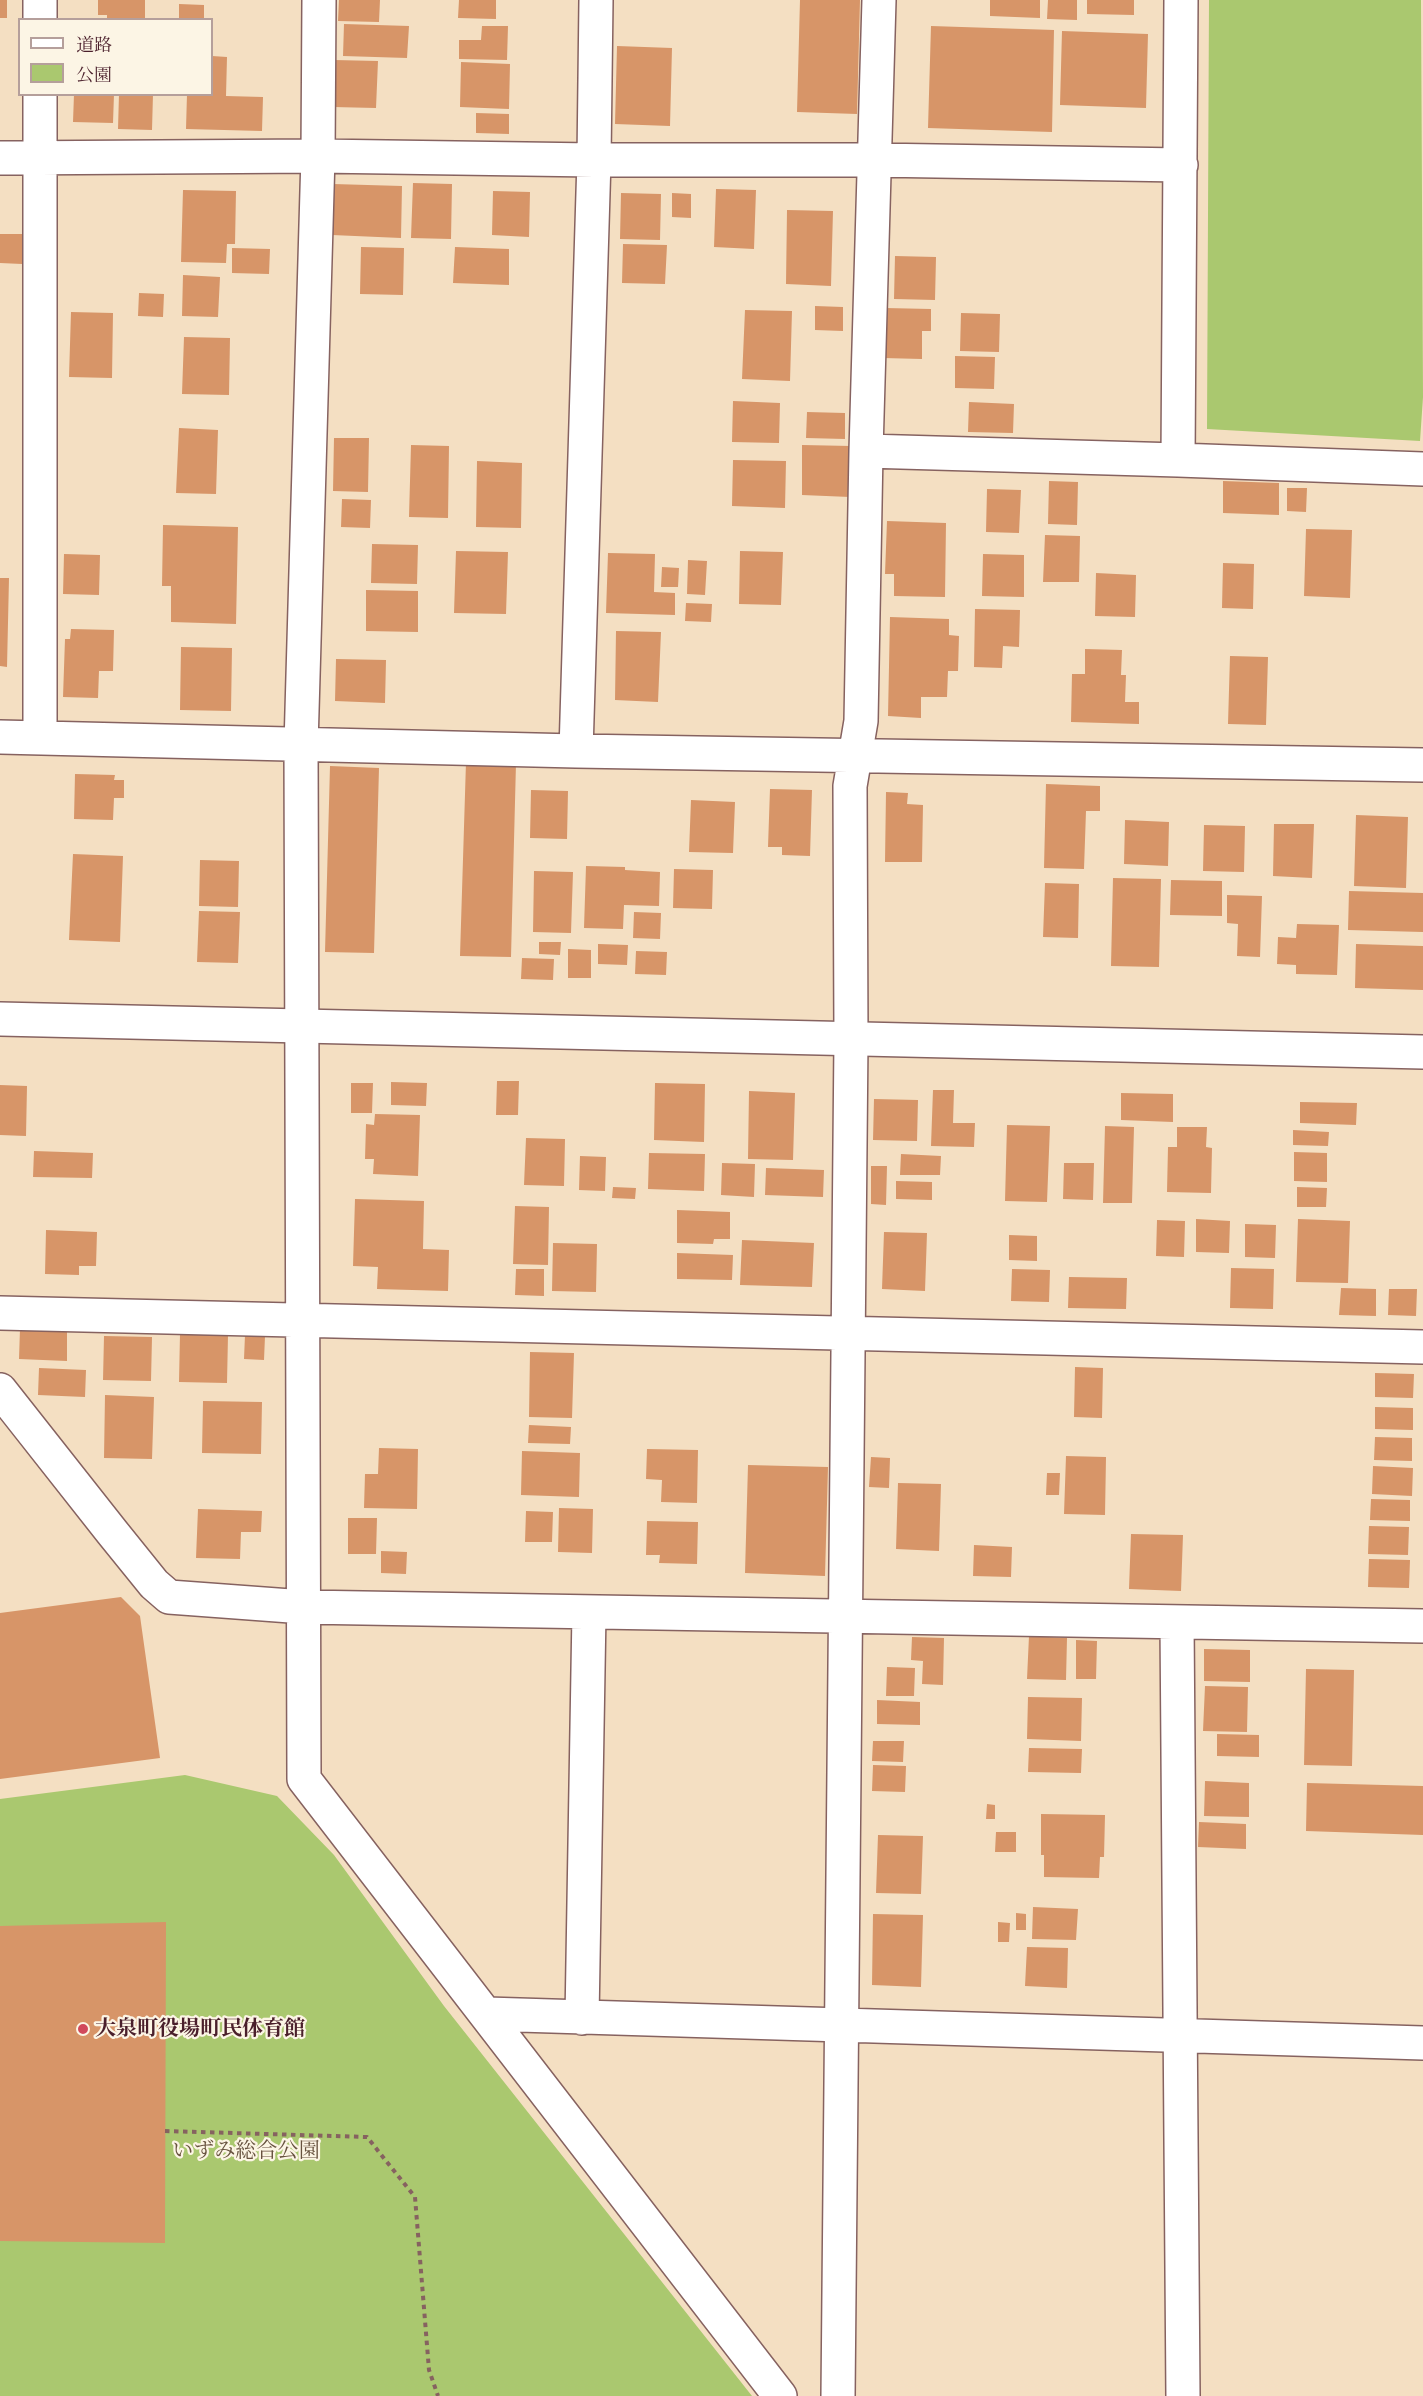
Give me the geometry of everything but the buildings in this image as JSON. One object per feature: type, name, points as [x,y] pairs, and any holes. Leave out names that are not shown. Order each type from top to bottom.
[{"type":"street","points":[[40,0],[40,18]]},
{"type":"street","points":[[319,0],[318,156],[301,745],[304,1779],[780,2396]]},
{"type":"street","points":[[576,751],[594,160],[596,0]]},
{"type":"street","points":[[837,2396],[851,1040],[850,786],[861,721],[879,0]]},
{"type":"street","points":[[1178,460],[1181,0]]},
{"type":"street","points":[[40,96],[40,738]]},
{"type":"street","points":[[0,158],[318,156],[594,160],[875,160],[1181,165]]},
{"type":"street","points":[[866,451],[1423,470]]},
{"type":"street","points":[[0,737],[576,751],[1423,765]]},
{"type":"street","points":[[0,1019],[1423,1052]]},
{"type":"street","points":[[0,1313],[1423,1347]]},
{"type":"street","points":[[0,1390],[154,1584],[169,1597],[304,1607],[1423,1626]]},
{"type":"street","points":[[582,2018],[589,1612]]},
{"type":"street","points":[[1177,1622],[1183,2396]]},
{"type":"street","points":[[487,2014],[1423,2043]]},
{"type":"path","points":[[165,2131],[367,2137],[415,2197],[429,2370],[438,2396]]},
{"type":"green space","points":[[1209,0],[1421,0],[1423,397],[1420,441],[1207,429]]},
{"type":"green space","name":"いずみ総合公園","points":[[185,1775],[277,1796],[334,1855],[444,2006],[752,2396],[0,2396],[0,1799]]},
{"type":"place","name":"大泉町役場町民体育館","points":[[83,2029]]}]
